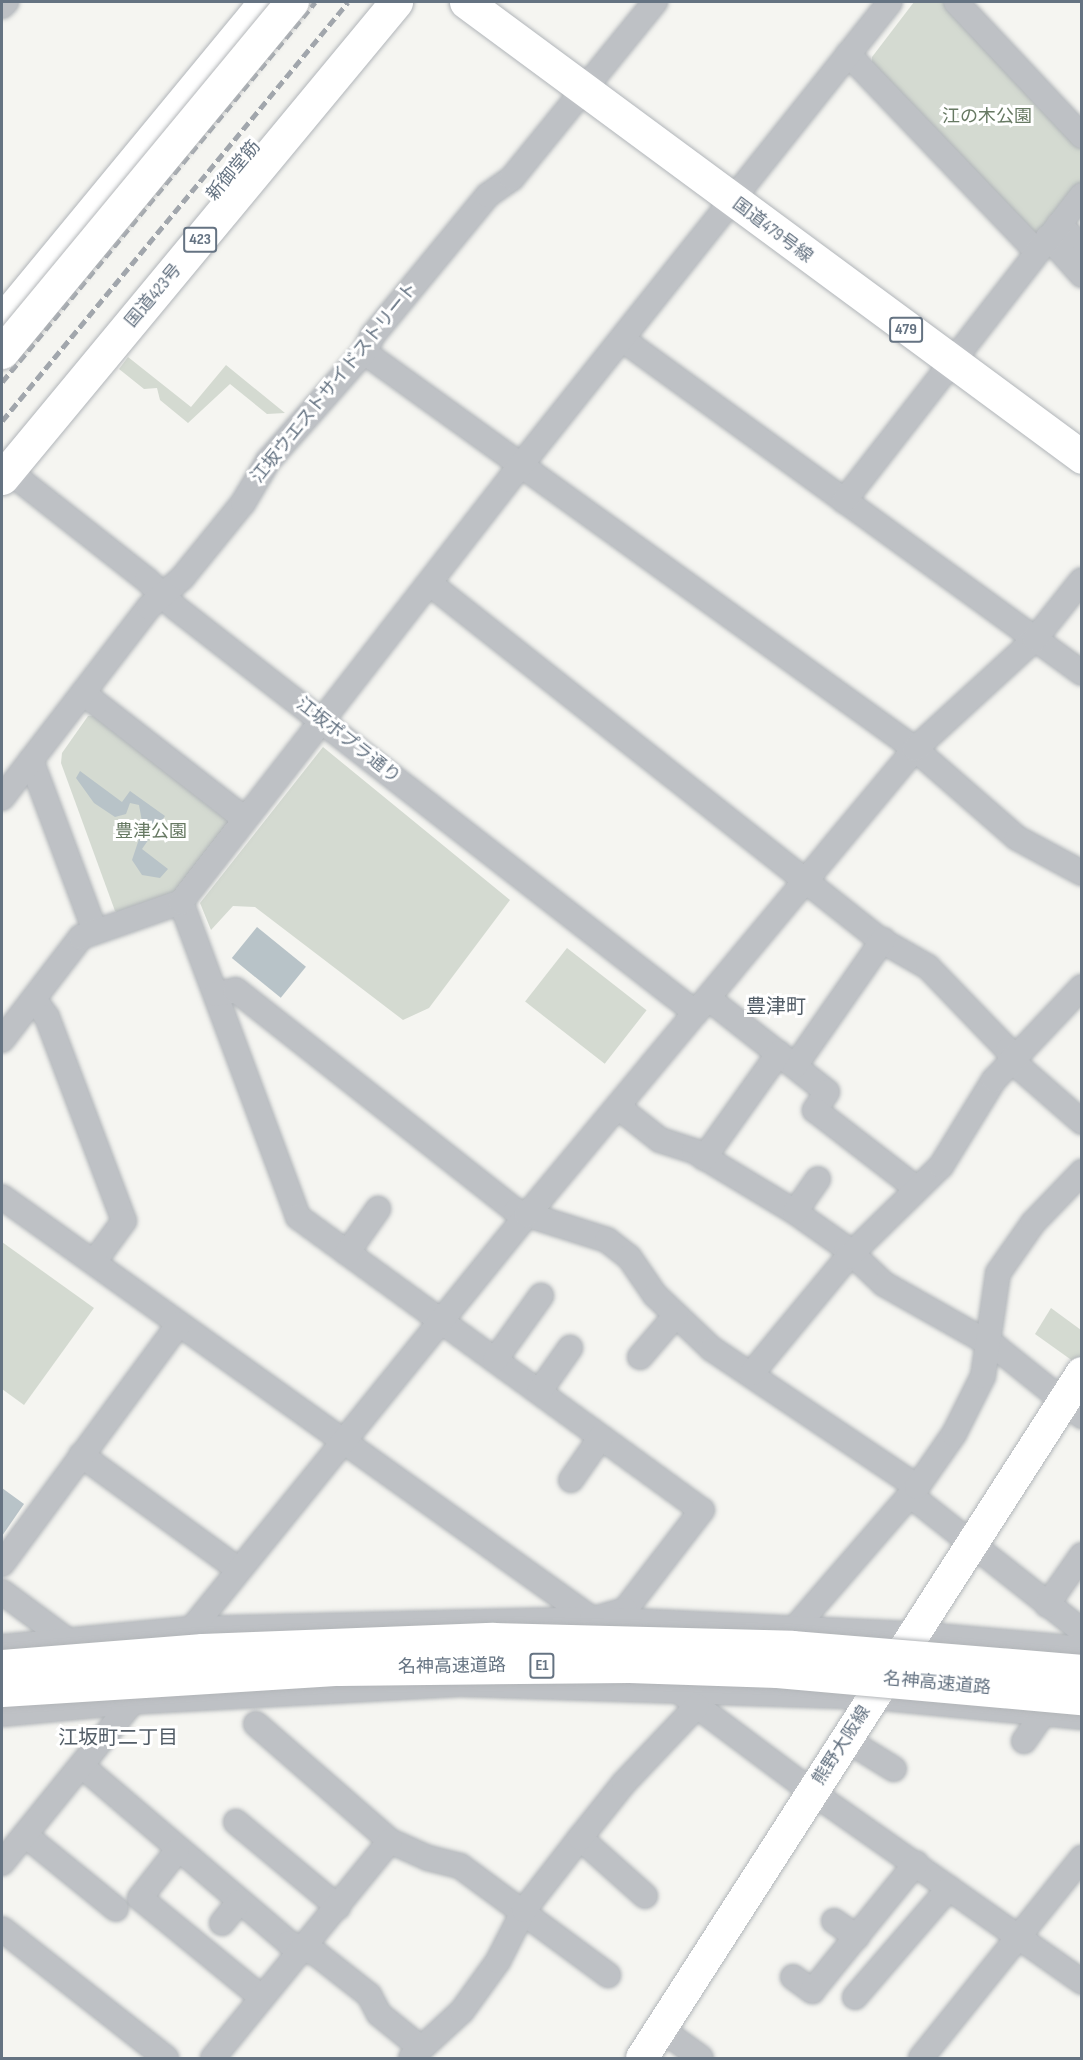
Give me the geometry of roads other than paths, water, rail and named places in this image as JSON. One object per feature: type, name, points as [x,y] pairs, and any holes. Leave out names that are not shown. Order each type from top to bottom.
[{"type":"highway","points":[[2,321],[266,2]]},
{"type":"highway","points":[[2,352],[292,2]]},
{"type":"highway","name":"新御堂筋","points":[[3,466],[87,348],[371,2]]},
{"type":"highway","name":"国道423号","points":[[3,466],[396,2]]},
{"type":"highway","name":"国道479号線","points":[[466,2],[585,89],[731,201],[1082,457]]},
{"type":"highway","name":"名神高速道路","points":[[2,1666],[202,1650],[493,1639],[792,1647],[1082,1671]]},
{"type":"highway","name":"名神高速道路","points":[[4,1711],[338,1669],[617,1666],[777,1671],[1082,1698]]},
{"type":"main road","name":"熊野大阪線","points":[[642,2058],[971,1546],[1072,1408],[1082,1373]]},
{"type":"street","points":[[2,6],[6,2]]},
{"type":"street","points":[[237,35],[272,35],[302,2]]},
{"type":"street","name":"江坂ウエストサイドストリート","points":[[2,798],[148,607],[182,578],[243,504],[257,475],[298,424],[364,352],[373,335],[488,195],[512,178],[655,2]]},
{"type":"street","points":[[2,1040],[81,936],[181,902],[429,583],[890,2]]},
{"type":"street","points":[[956,2],[1082,136]]},
{"type":"street","points":[[848,54],[1048,237],[1082,275]]},
{"type":"street","points":[[844,501],[949,361],[1082,195]]},
{"type":"street","points":[[1048,237],[1082,247]]},
{"type":"street","points":[[622,339],[1082,673]]},
{"type":"street","points":[[364,352],[523,464],[915,749],[1017,838],[1082,873]]},
{"type":"street","name":"江坂ポプラ通り","points":[[3,466],[322,720],[702,1006],[787,1059],[827,1092],[815,1110],[916,1188]]},
{"type":"street","points":[[2,1863],[82,1766],[129,1702],[344,1442],[527,1215],[915,749],[1035,639],[1082,580]]},
{"type":"street","points":[[429,583],[883,940],[928,967],[1008,1050],[1011,1060],[1082,1122]]},
{"type":"street","points":[[83,693],[245,819]]},
{"type":"street","points":[[31,760],[95,932]]},
{"type":"street","points":[[181,902],[298,1217],[702,1510],[625,1610],[592,1619]]},
{"type":"street","points":[[704,1158],[883,940]]},
{"type":"street","points":[[752,1373],[799,1312],[916,1188],[921,1188],[941,1166],[966,1120],[1011,1060],[1082,987]]},
{"type":"street","points":[[216,994],[236,990],[516,1211],[607,1240],[629,1257],[655,1295],[712,1349],[752,1373],[913,1491],[971,1546],[1082,1630]]},
{"type":"street","points":[[34,999],[47,1017],[124,1221],[94,1262]]},
{"type":"street","points":[[618,1107],[660,1140],[684,1146],[795,1212],[912,1302],[989,1344],[1072,1408]]},
{"type":"street","points":[[795,1629],[913,1491],[972,1401],[989,1344],[998,1273],[1033,1223],[1082,1172]]},
{"type":"street","points":[[795,1212],[818,1179]]},
{"type":"street","points":[[2,1197],[592,1619],[697,1706],[812,1792],[1082,1982]]},
{"type":"street","points":[[347,1253],[378,1209]]},
{"type":"street","points":[[495,1360],[541,1296]]},
{"type":"street","points":[[640,1357],[676,1315]]},
{"type":"street","points":[[2,1564],[179,1324]]},
{"type":"street","points":[[539,1392],[570,1348]]},
{"type":"street","points":[[571,1480],[601,1437]]},
{"type":"street","points":[[81,1455],[238,1569]]},
{"type":"street","points":[[1047,1605],[1082,1555]]},
{"type":"street","points":[[2,1592],[67,1640]]},
{"type":"street","points":[[2,1647],[189,1629],[592,1619],[915,1634],[1082,1649]]},
{"type":"street","points":[[4,1711],[460,1684],[676,1688],[874,1697],[1082,1718]]},
{"type":"street","points":[[82,1766],[177,1851],[240,1902],[304,1951],[318,1956],[369,1995],[379,2014],[416,2053],[462,2011],[498,1961],[524,1910],[579,1838],[624,1783],[697,1706]]},
{"type":"street","points":[[1024,1741],[1043,1714]]},
{"type":"street","points":[[256,1724],[390,1841],[428,1858],[460,1866],[524,1910],[608,1975]]},
{"type":"street","points":[[847,1740],[894,1769]]},
{"type":"street","points":[[236,1822],[338,1907]]},
{"type":"street","points":[[25,1835],[116,1909]]},
{"type":"street","points":[[579,1838],[645,1896]]},
{"type":"street","points":[[213,2058],[261,1997],[304,1951],[390,1841]]},
{"type":"street","points":[[177,1851],[140,1898],[261,1997]]},
{"type":"street","points":[[921,2058],[1015,1937],[1082,1858]]},
{"type":"street","points":[[793,1977],[812,1991],[916,1863]]},
{"type":"street","points":[[855,1996],[949,1888]]},
{"type":"street","points":[[222,1923],[240,1902]]},
{"type":"street","points":[[834,1921],[857,1937]]},
{"type":"street","points":[[2,1929],[165,2058]]},
{"type":"street","points":[[661,2029],[701,2058]]},
{"type":"railway","points":[[2,382],[315,2]]},
{"type":"railway","points":[[2,421],[348,2]]},
{"type":"district","name":"豊津町","points":[[776,1007]]},
{"type":"district","name":"江坂町二丁目","points":[[118,1738]]},
{"type":"park label","name":"江の木公園","points":[[987,117]]},
{"type":"park label","name":"豊津公園","points":[[151,832]]}]
